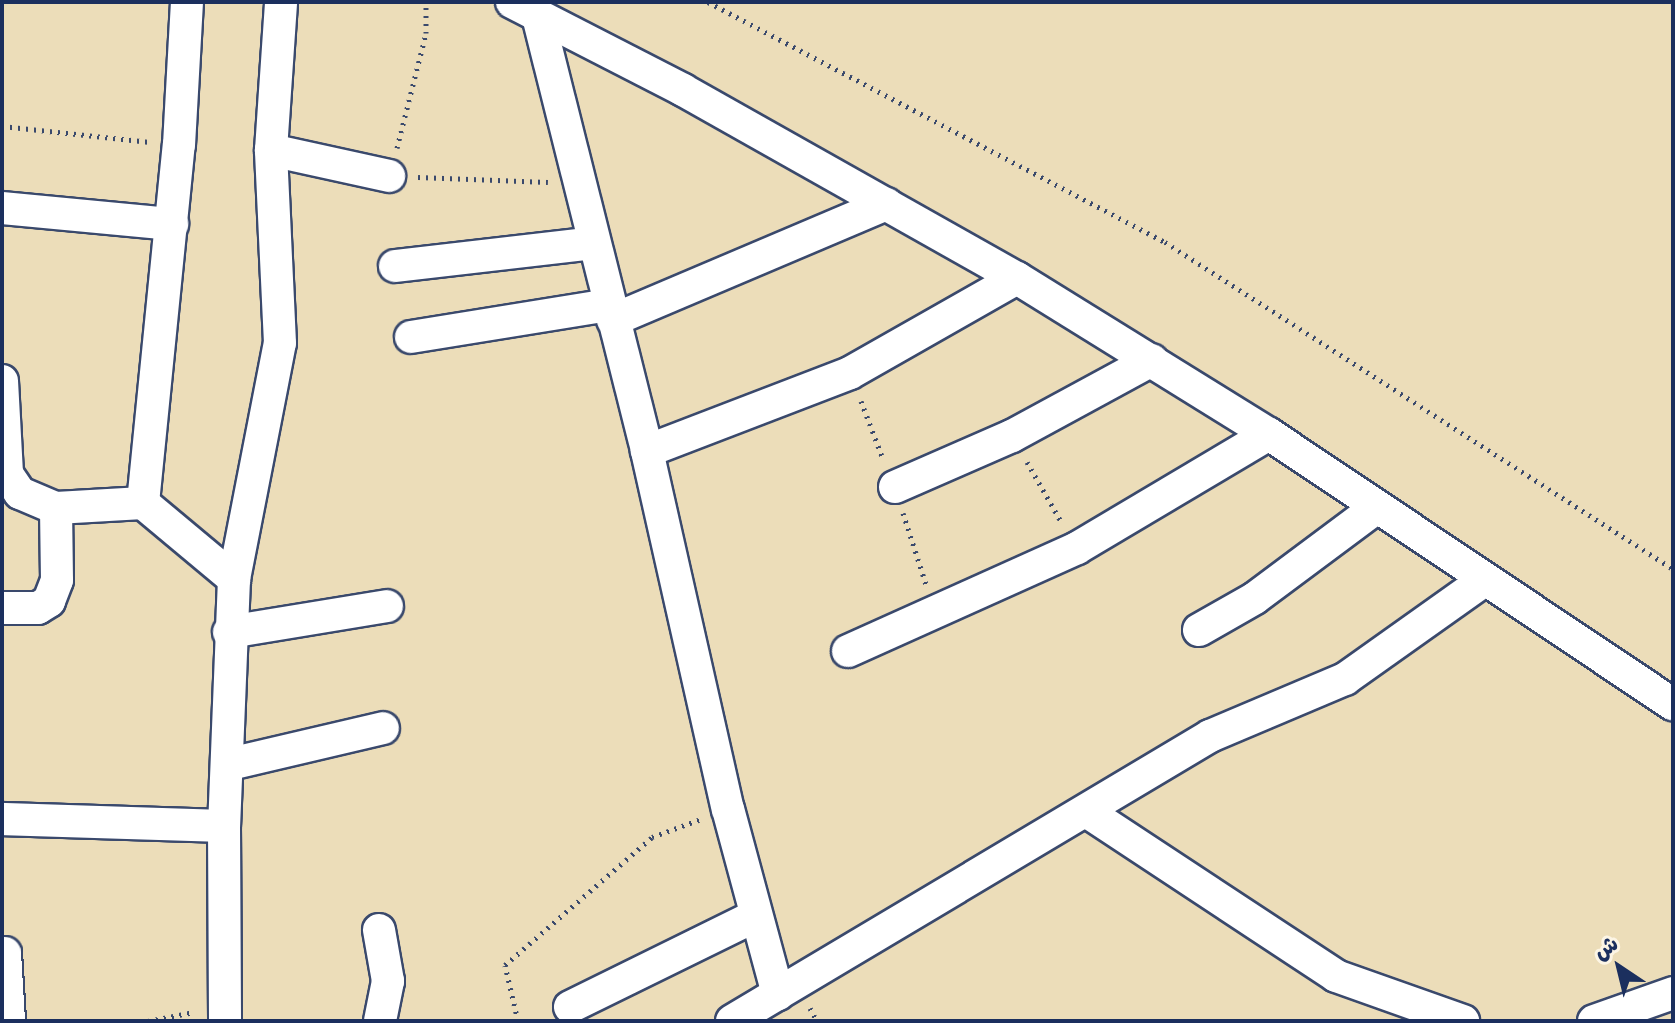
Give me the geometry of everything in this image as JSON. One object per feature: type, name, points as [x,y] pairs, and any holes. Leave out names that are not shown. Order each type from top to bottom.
[{"type":"street","points":[[143,503],[179,145],[187,2]]},
{"type":"street","points":[[224,1014],[224,826],[230,764],[229,632],[234,579],[280,343],[271,150],[281,2]]},
{"type":"street","points":[[525,9],[577,183],[647,451],[755,916],[758,1010],[1089,813],[1210,736],[1345,679],[1483,581]]},
{"type":"street","points":[[525,9],[1017,278],[1269,434],[1483,581],[1673,704]]},
{"type":"street","points":[[271,150],[389,176]]},
{"type":"street","points":[[411,337],[610,313],[886,204]]},
{"type":"street","points":[[2,208],[172,224]]},
{"type":"street","points":[[395,266],[593,243]]},
{"type":"street","points":[[647,451],[850,373],[1017,278]]},
{"type":"street","points":[[895,487],[1012,436],[1152,360]]},
{"type":"street","points":[[2,381],[4,474],[27,499],[56,508],[143,503],[234,579]]},
{"type":"street","points":[[848,651],[936,615],[1077,548],[1269,434]]},
{"type":"street","points":[[1199,630],[1255,598],[1377,507]]},
{"type":"street","points":[[2,608],[38,608],[49,601],[57,580],[56,508]]},
{"type":"street","points":[[229,632],[387,606]]},
{"type":"street","points":[[230,764],[383,728]]},
{"type":"street","points":[[1089,813],[1336,976],[1463,1021]]},
{"type":"street","points":[[2,819],[224,826]]},
{"type":"street","points":[[570,1007],[755,916]]},
{"type":"street","points":[[379,930],[388,981],[380,1021]]},
{"type":"street","points":[[5,953],[9,1021]]},
{"type":"street","points":[[1594,1021],[1673,993]]},
{"type":"path","points":[[426,2],[426,33],[389,176],[577,183]]},
{"type":"path","points":[[708,2],[1165,242],[1673,569]]},
{"type":"path","points":[[2,126],[179,145]]},
{"type":"path","points":[[850,373],[895,487],[936,615]]},
{"type":"path","points":[[1012,436],[1077,548]]},
{"type":"path","points":[[518,1021],[505,965],[652,837],[728,809]]},
{"type":"path","points":[[148,1021],[224,1014]]}]
